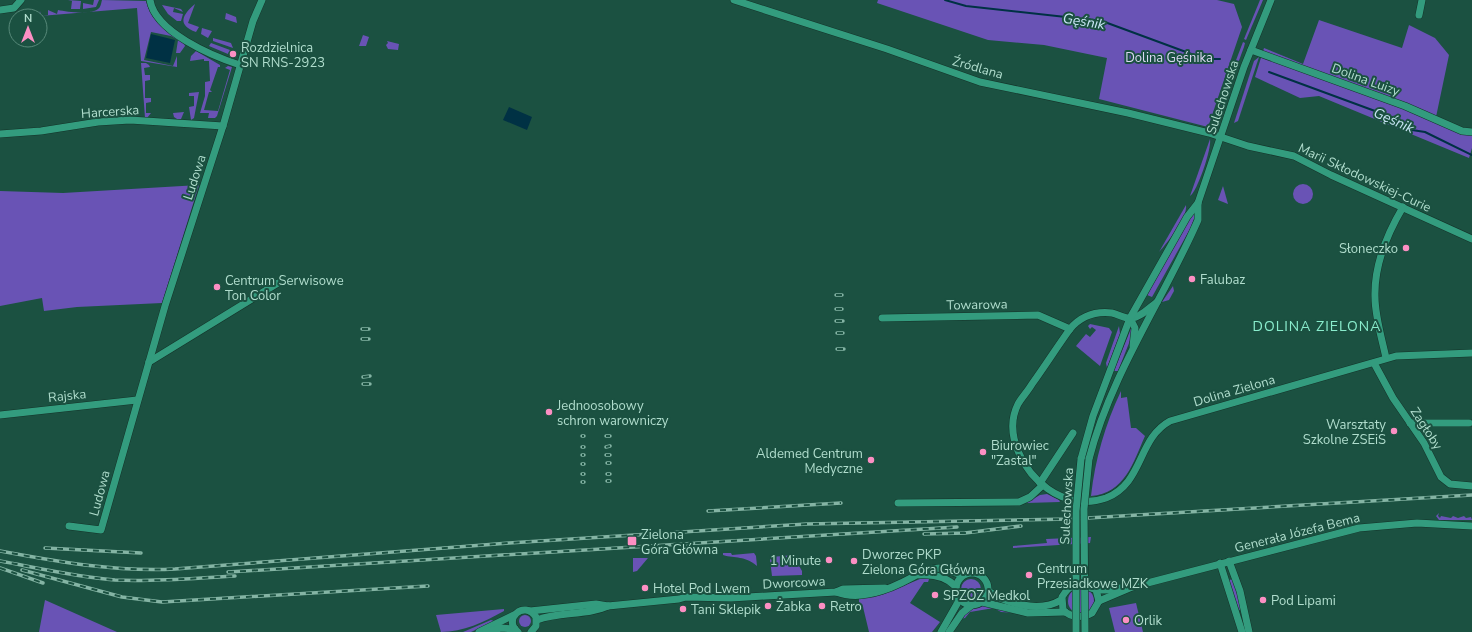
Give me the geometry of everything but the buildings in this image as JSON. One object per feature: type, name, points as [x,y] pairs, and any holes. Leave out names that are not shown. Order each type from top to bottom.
[{"type":"street","points":[[0,10],[14,8],[21,0]]},
{"type":"street","points":[[150,0],[154,13],[168,27],[209,55],[240,65]]},
{"type":"street","name":"Ludowa","points":[[69,526],[101,530],[137,400],[223,126],[253,21],[262,0]]},
{"type":"street","name":"Źródlana","points":[[734,0],[887,49],[980,82],[1128,113],[1221,137]]},
{"type":"street","name":"Sulechowska","points":[[1076,632],[1076,512],[1081,459],[1093,416],[1130,318],[1187,217],[1198,203],[1251,50],[1271,0]]},
{"type":"street","points":[[1419,15],[1422,0]]},
{"type":"street","name":"Dolina Luizy","points":[[1251,50],[1405,106],[1462,131],[1472,132]]},
{"type":"street","name":"Harcerska","points":[[0,134],[42,131],[98,122],[130,120],[223,126]]},
{"type":"street","name":"Marii Skłodowskiej-Curie","points":[[1221,137],[1248,146],[1294,156],[1472,239]]},
{"type":"street","name":"Sulechowska","points":[[1085,632],[1084,509],[1089,459],[1102,417],[1198,220],[1198,203]]},
{"type":"street","points":[[1386,358],[1375,305],[1375,292],[1384,247],[1390,229],[1402,207]]},
{"type":"street","points":[[149,362],[278,283]]},
{"type":"street","points":[[1130,318],[1144,312],[1158,302]]},
{"type":"street","name":"Sulechowska","points":[[1041,484],[1032,475],[1019,453],[1014,439],[1015,413],[1018,404],[1070,329],[1078,320],[1094,314],[1112,313],[1130,318],[1135,328],[1131,356]]},
{"type":"street","name":"Towarowa","points":[[882,318],[1038,315],[1070,329]]},
{"type":"street","name":"Dolina Zielona","points":[[1041,484],[1057,494],[1074,500],[1088,501],[1106,498],[1123,488],[1131,479],[1151,438],[1162,426],[1170,421],[1386,358],[1411,354],[1472,353]]},
{"type":"street","name":"Zagłoby","points":[[1374,362],[1393,399],[1424,443],[1444,481],[1456,486],[1472,486]]},
{"type":"street","name":"Rajska","points":[[0,415],[137,400]]},
{"type":"street","points":[[1410,423],[1469,424]]},
{"type":"street","points":[[898,503],[1019,502],[1030,497],[1041,484],[1073,433]]},
{"type":"street","name":"Generała Józefa Bema","points":[[1099,601],[1132,587],[1359,528],[1417,523],[1472,526]]},
{"type":"street","points":[[1229,561],[1246,611],[1249,632]]},
{"type":"street","points":[[1220,563],[1242,632]]},
{"type":"street","name":"Dworcowa","points":[[514,615],[522,610],[530,611],[596,604],[608,606],[686,597],[705,598],[836,592],[843,595],[869,594],[876,593],[925,570],[934,568],[962,575]]},
{"type":"street","points":[[941,632],[957,604],[958,597],[956,587],[962,575],[970,572],[980,575],[987,581],[988,590],[982,602]]},
{"type":"street","name":"Dworcowa","points":[[917,575],[939,576],[948,580],[956,587]]},
{"type":"street","points":[[949,632],[962,613],[972,605],[982,602],[1028,613],[1065,612],[1074,616],[1086,616],[1096,609],[1099,601],[1096,590],[1084,585],[1074,586],[1065,592],[1061,600],[1062,607],[1065,612]]},
{"type":"street","name":"Generała Józefa Bema","points":[[1096,590],[1132,587]]},
{"type":"street","points":[[988,590],[1004,600],[1024,605],[1045,606],[1061,600]]},
{"type":"street","points":[[958,597],[964,603],[972,605]]},
{"type":"street","name":"Dworcowa","points":[[537,620],[553,615],[599,610],[608,606]]},
{"type":"street","points":[[530,611],[537,620],[536,626],[531,632]]},
{"type":"street","points":[[514,615],[512,622],[517,630]]},
{"type":"street","points":[[479,632],[514,615]]},
{"type":"street","points":[[486,632],[506,627],[517,630]]},
{"type":"green space","points":[[68,0],[81,1],[80,9],[71,9],[72,1]]},
{"type":"green space","points":[[94,0],[99,0],[96,7],[83,9],[83,3],[93,5]]},
{"type":"green space","points":[[102,0],[146,1],[155,20],[165,30],[184,43],[185,46],[180,53],[176,53],[178,40],[171,36],[151,32],[144,60],[173,66],[177,56],[177,67],[141,61],[137,8],[90,12],[99,8]]},
{"type":"green space","name":"Dolina Gęśnika","points":[[878,0],[1217,0],[1234,4],[1242,27],[1208,127],[1099,99],[1107,58],[1044,45],[988,40],[877,3]]},
{"type":"green space","points":[[1260,0],[1263,0],[1246,40],[1244,39]]},
{"type":"green space","points":[[195,4],[188,23],[199,27],[196,32],[184,23],[187,12]]},
{"type":"green space","points":[[162,5],[181,9],[183,12],[174,8],[173,12],[183,14],[181,21],[177,21],[168,14]]},
{"type":"green space","points":[[48,10],[57,14],[58,10],[83,12],[48,15]]},
{"type":"green space","points":[[226,13],[236,17],[237,23],[225,19]]},
{"type":"green space","points":[[1319,20],[1402,48],[1409,25],[1435,38],[1449,55],[1436,117],[1472,133],[1472,148],[1469,158],[1319,96],[1300,98],[1255,77],[1264,48],[1303,64]]},
{"type":"green space","points":[[202,28],[212,31],[208,38],[201,34]]},
{"type":"green space","points":[[363,35],[369,37],[366,46],[359,46]]},
{"type":"green space","points":[[213,38],[231,43],[233,48],[213,41]]},
{"type":"green space","points":[[387,41],[399,44],[398,50],[388,49],[386,45],[388,43]]},
{"type":"green space","points":[[1243,42],[1245,43],[1244,47],[1231,82],[1228,81]]},
{"type":"green space","points":[[211,43],[230,50],[228,54],[209,46]]},
{"type":"green space","points":[[196,51],[220,65],[210,90],[212,92],[209,92],[204,110],[218,111],[230,70],[225,68],[228,66],[232,67],[217,116],[215,118],[208,118],[209,113],[200,113],[205,96],[205,82],[210,81],[209,61],[204,61],[204,59],[190,61],[191,56]]},
{"type":"green space","points":[[1259,57],[1238,121],[1234,123],[1254,61]]},
{"type":"green space","points":[[141,63],[146,63],[150,67],[144,68],[145,75],[150,75],[150,80],[145,81],[145,98],[151,98],[151,102],[146,103],[146,113],[151,113],[147,118],[145,118]]},
{"type":"green space","points":[[1227,84],[1230,85],[1219,118],[1218,114]]},
{"type":"green space","points":[[199,92],[194,118],[191,120],[189,107],[194,106],[194,96],[189,96],[189,93]]},
{"type":"green space","points":[[184,112],[181,119],[174,117],[173,113]]},
{"type":"green space","points":[[1210,139],[1209,151],[1203,169],[1196,187],[1190,196]]},
{"type":"green space","points":[[1303,184],[1310,187],[1313,194],[1310,201],[1303,204],[1296,201],[1293,194],[1296,187]]},
{"type":"green space","points":[[199,185],[162,303],[77,307],[44,311],[42,298],[0,306],[0,191],[63,193]]},
{"type":"green space","points":[[1223,186],[1228,204],[1218,200]]},
{"type":"green space","points":[[1186,205],[1184,216],[1180,223],[1159,252]]},
{"type":"green space","points":[[1194,211],[1195,216],[1190,229],[1152,297],[1147,295]]},
{"type":"green space","points":[[1173,286],[1174,291],[1169,300],[1162,302]]},
{"type":"green space","points":[[1090,324],[1109,328],[1112,332],[1100,366],[1076,346],[1086,334],[1090,337],[1096,330],[1092,327],[1090,329],[1088,326]]},
{"type":"green space","points":[[1119,326],[1120,334],[1107,368],[1106,363]]},
{"type":"green space","points":[[1132,326],[1131,338],[1118,371],[1114,371]]},
{"type":"green space","points":[[1121,391],[1121,398],[1127,397],[1131,428],[1136,428],[1145,436],[1132,466],[1120,483],[1103,494],[1091,496],[1095,469],[1102,442],[1110,417]]},
{"type":"green space","points":[[1047,494],[1060,502],[1026,503],[1040,495]]},
{"type":"green space","points":[[1439,513],[1438,516],[1440,518],[1441,516],[1451,518],[1453,516],[1458,518],[1464,516],[1466,518],[1471,517],[1472,520],[1439,520],[1436,516]]},
{"type":"green space","points":[[1091,537],[1090,543],[1013,548],[1013,546],[1047,543],[1046,539]]},
{"type":"green space","points":[[723,553],[731,553],[732,555],[754,553],[756,556],[757,566],[748,560],[723,555]]},
{"type":"green space","points":[[794,555],[795,564],[798,564],[802,571],[802,575],[772,576],[771,557]]},
{"type":"green space","points":[[633,558],[648,558],[637,571],[633,572]]},
{"type":"green space","points":[[930,577],[928,582],[924,582],[910,603],[940,622],[932,632],[869,632],[863,607],[859,604],[859,598],[881,595],[920,579]]},
{"type":"green space","points":[[971,579],[978,582],[981,589],[978,596],[971,599],[964,596],[961,589],[964,582]]},
{"type":"green space","points":[[1233,579],[1241,609],[1239,610],[1229,580]]},
{"type":"green space","points":[[1081,588],[1090,592],[1094,601],[1090,610],[1081,614],[1072,610],[1068,601],[1072,592]]},
{"type":"green space","points":[[45,600],[117,632],[39,632]]},
{"type":"green space","name":"Orlik","points":[[1136,603],[1143,632],[1115,632],[1109,608]]},
{"type":"green space","points":[[982,605],[1019,613],[1001,612],[994,608],[970,612],[965,618],[960,619],[968,610]]},
{"type":"green space","points":[[504,609],[504,611],[481,622],[449,632],[441,632],[436,615]]},
{"type":"green space","points":[[527,615],[530,616],[530,626],[523,627],[520,626],[519,619],[520,616]]},
{"type":"green space","points":[[491,620],[494,621],[471,632],[463,632]]},
{"type":"water","points":[[151,34],[175,40],[170,63],[146,58]]},
{"type":"water","points":[[509,107],[532,117],[527,130],[503,120]]},
{"type":"waterway","name":"Gęśnik","points":[[945,0],[966,6],[1102,21],[1205,59],[1220,59]]},
{"type":"waterway","name":"Gęśnik","points":[[1269,72],[1394,118],[1412,130],[1425,132],[1472,155]]},
{"type":"railway","points":[[836,295],[842,295]]},
{"type":"railway","points":[[836,309],[842,309]]},
{"type":"railway","points":[[836,321],[843,321]]},
{"type":"railway","points":[[362,329],[369,329]]},
{"type":"railway","points":[[837,333],[843,333]]},
{"type":"railway","points":[[362,339],[369,339]]},
{"type":"railway","points":[[837,349],[844,349]]},
{"type":"railway","points":[[363,377],[370,376]]},
{"type":"railway","points":[[363,384],[370,384]]},
{"type":"railway","points":[[606,447],[610,446]]},
{"type":"railway","points":[[0,551],[109,568],[153,570],[509,543],[807,524],[1071,519],[1472,495]]},
{"type":"railway","points":[[708,511],[841,503]]},
{"type":"railway","points":[[924,534],[965,533],[1021,526]]},
{"type":"railway","points":[[228,572],[957,527]]},
{"type":"railway","points":[[45,548],[141,553]]},
{"type":"railway","points":[[0,561],[72,575],[115,580],[160,580],[235,576]]},
{"type":"railway","points":[[0,568],[43,583]]},
{"type":"railway","points":[[22,570],[122,597],[162,602],[428,586]]},
{"type":"place","name":"Rozdzielnica SN RNS-2923","points":[[233,54]]},
{"type":"place","name":"Słoneczko","points":[[1406,248]]},
{"type":"place","name":"Falubaz","points":[[1192,279]]},
{"type":"place","name":"Centrum Serwisowe Ton Color","points":[[217,287]]},
{"type":"place","name":"Jednoosobowy schron warowniczy","points":[[549,412]]},
{"type":"place","name":"Warsztaty Szkolne ZSEiS","points":[[1394,431]]},
{"type":"place","name":"Biurowiec \"Zastal\"","points":[[983,452]]},
{"type":"place","name":"Aldemed Centrum Medyczne","points":[[871,460]]},
{"type":"place","name":"Zielona Góra Główna","points":[[632,541]]},
{"type":"place","name":"1 Minute","points":[[829,560]]},
{"type":"place","name":"Dworzec PKP Zielona Góra Główna","points":[[854,561]]},
{"type":"place","name":"Centrum Przesiadkowe MZK","points":[[1029,575]]},
{"type":"place","name":"Hotel Pod Lwem","points":[[645,588]]},
{"type":"place","name":"SPZOZ Medkol","points":[[935,595]]},
{"type":"place","name":"Pod Lipami","points":[[1263,600]]},
{"type":"place","name":"Żabka","points":[[768,606]]},
{"type":"place","name":"Retro","points":[[822,606]]},
{"type":"place","name":"Tani Sklepik","points":[[683,609]]},
{"type":"place","name":"Orlik","points":[[1126,620]]},
{"type":"district","name":"DOLINA ZIELONA","points":[[1317,326]]}]
